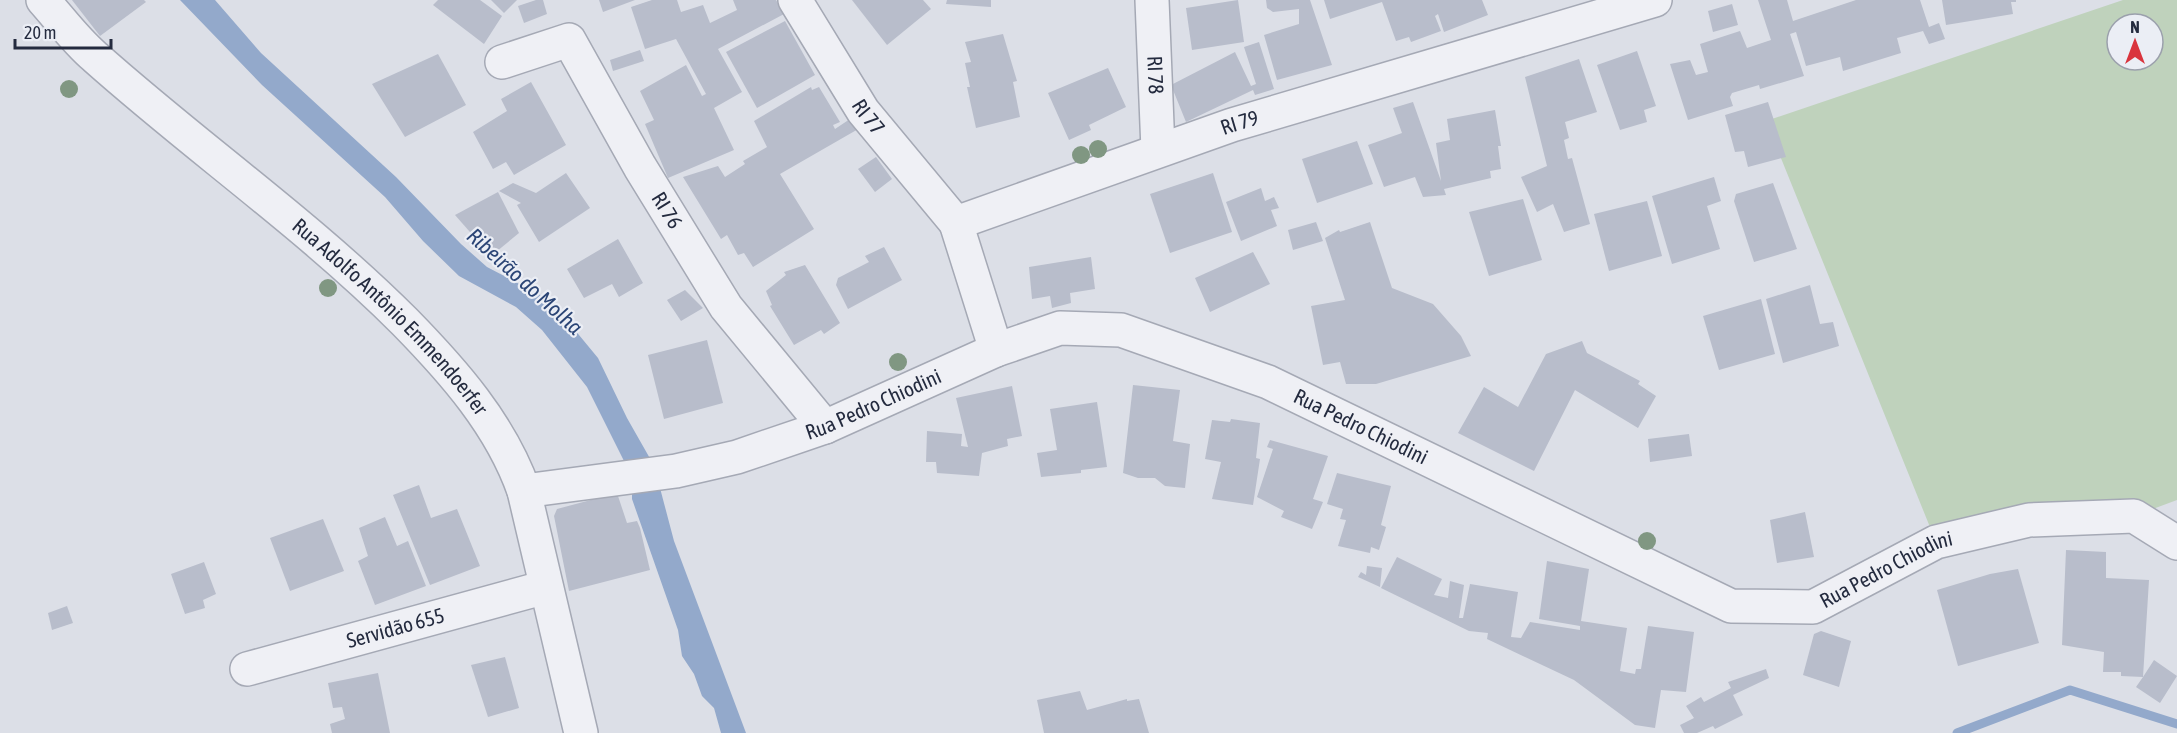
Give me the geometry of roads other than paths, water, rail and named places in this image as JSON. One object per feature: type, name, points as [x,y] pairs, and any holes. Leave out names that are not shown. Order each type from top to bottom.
[{"type":"street","name":"Rua Adolfo Antônio Emmendoerfer","points":[[43,0],[93,55],[190,137],[284,210],[374,291],[447,364],[505,445],[524,491],[581,733]]},
{"type":"street","name":"RI 77","points":[[795,0],[863,111],[956,223]]},
{"type":"street","name":"RI 78","points":[[1152,0],[1158,150]]},
{"type":"street","name":"RI 79","points":[[956,223],[1232,125],[1655,0]]},
{"type":"street","name":"RI 76","points":[[502,62],[569,40],[640,167],[726,307],[825,427]]},
{"type":"street","points":[[956,223],[996,350]]},
{"type":"street","name":"Rua Pedro Chiodini","points":[[524,491],[676,471],[737,457],[825,427],[996,350],[1059,328],[1121,330],[1268,382],[1731,606],[1813,607],[1936,542],[2029,520],[2134,516],[2177,543]]},
{"type":"street","name":"Servidão 655","points":[[247,669],[546,587]]},
{"type":"water","points":[[180,0],[215,0],[261,53],[396,177],[461,244],[487,267],[546,298],[598,358],[627,418],[652,462],[626,465],[587,387],[542,330],[516,307],[459,276],[423,241],[385,197],[262,85]]},
{"type":"water","points":[[660,488],[674,541],[746,733],[721,733],[714,708],[702,696],[694,674],[682,656],[678,630],[632,499],[632,492]]},
{"type":"waterway","points":[[1957,733],[2070,690],[2177,724]]},
{"type":"water label","name":"Ribeirão do Molha","points":[[525,281]]}]
